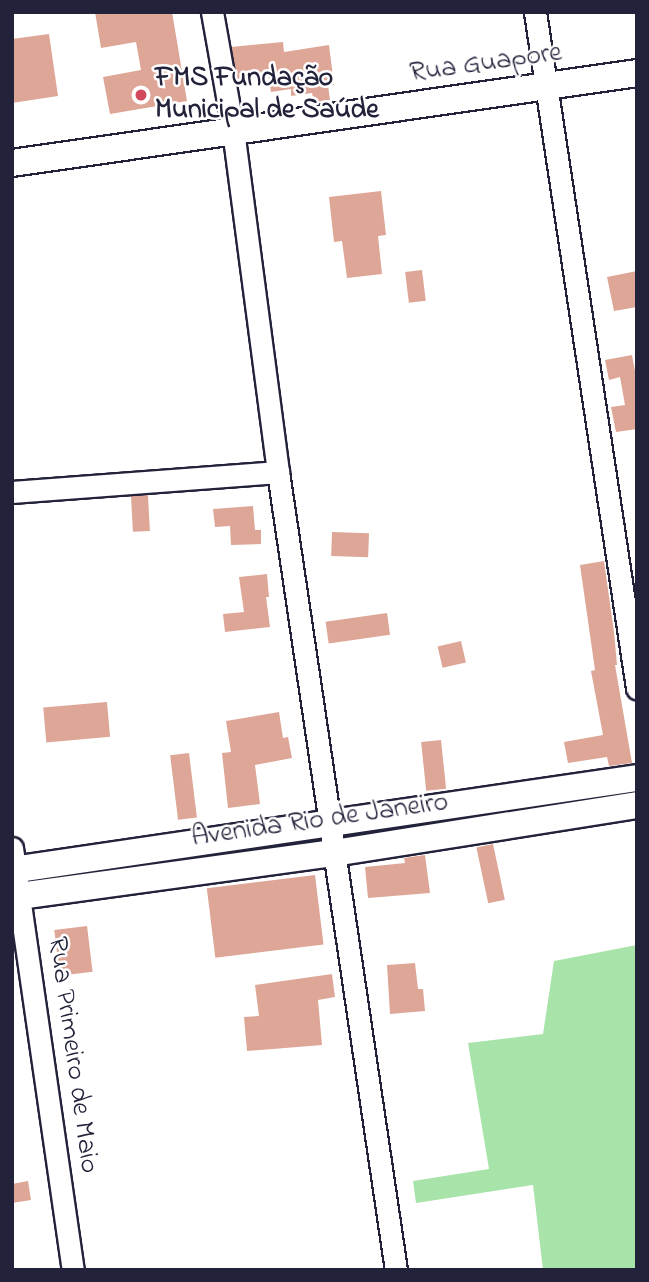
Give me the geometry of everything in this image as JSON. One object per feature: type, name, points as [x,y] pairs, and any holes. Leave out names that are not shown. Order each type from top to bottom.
[{"type":"street","points":[[212,12],[233,130],[278,471],[396,1270]]},
{"type":"street","points":[[535,12],[637,688]]},
{"type":"street","name":"Rua Guapore","points":[[12,163],[637,73]]},
{"type":"street","points":[[12,492],[278,471]]},
{"type":"street","name":"Avenida Rio de Janeiro","points":[[14,862],[331,825],[637,778]]},
{"type":"street","name":"Avenida Rio de Janeiro","points":[[17,896],[334,853],[637,805]]},
{"type":"street","name":"Rua Primeiro de Maio","points":[[14,862],[73,1270]]},
{"type":"green space","points":[[637,945],[637,1270],[543,1270],[533,1185],[416,1203],[413,1181],[489,1169],[468,1043],[543,1034],[554,961]]},
{"type":"building","points":[[95,12],[172,12],[187,101],[110,114],[103,77],[141,70],[136,42],[101,48]]},
{"type":"building","points":[[49,34],[58,96],[12,103],[12,39]]},
{"type":"building","points":[[283,42],[284,52],[329,45],[334,85],[328,85],[330,100],[314,102],[312,93],[291,96],[291,89],[271,92],[268,74],[237,79],[231,47]]},
{"type":"building","points":[[381,191],[386,235],[378,236],[382,274],[347,278],[342,241],[334,242],[329,197]]},
{"type":"building","points":[[422,270],[426,301],[409,303],[405,272]]},
{"type":"building","points":[[637,271],[637,307],[614,311],[607,277]]},
{"type":"building","points":[[632,355],[637,381],[637,429],[616,432],[611,407],[625,405],[620,377],[609,380],[605,360]]},
{"type":"building","points":[[148,495],[150,531],[133,532],[131,496]]},
{"type":"building","points":[[253,506],[255,530],[261,530],[261,544],[231,545],[230,526],[215,527],[213,509]]},
{"type":"building","points":[[332,532],[369,533],[368,557],[331,556]]},
{"type":"building","points":[[604,561],[614,632],[615,665],[632,763],[609,766],[607,757],[568,763],[564,742],[603,735],[591,671],[595,670],[580,565]]},
{"type":"building","points":[[267,574],[269,597],[266,597],[270,627],[225,632],[223,614],[244,612],[239,577]]},
{"type":"building","points":[[387,613],[390,635],[329,643],[326,622]]},
{"type":"building","points":[[461,641],[466,662],[443,668],[438,646]]},
{"type":"building","points":[[107,702],[110,737],[46,742],[43,708]]},
{"type":"building","points":[[279,712],[283,738],[288,737],[292,758],[255,765],[260,804],[228,808],[222,753],[231,752],[226,721]]},
{"type":"building","points":[[441,740],[446,789],[426,791],[421,742]]},
{"type":"building","points":[[189,753],[197,818],[178,820],[170,755]]},
{"type":"building","points":[[493,844],[505,900],[488,903],[476,848]]},
{"type":"building","points":[[425,855],[430,893],[368,898],[365,867],[405,863],[404,858]]},
{"type":"building","points":[[315,875],[324,944],[215,958],[207,888]]},
{"type":"building","points":[[87,926],[93,972],[60,976],[54,930]]},
{"type":"building","points":[[415,963],[418,989],[423,989],[425,1011],[390,1014],[387,965]]},
{"type":"building","points":[[332,974],[335,997],[318,1000],[322,1045],[247,1051],[244,1017],[259,1016],[255,985]]},
{"type":"building","points":[[28,1181],[31,1200],[12,1203],[12,1184]]},
{"type":"place","name":"FMS Fundação Municipal de Saúde","points":[[141,95]]}]
